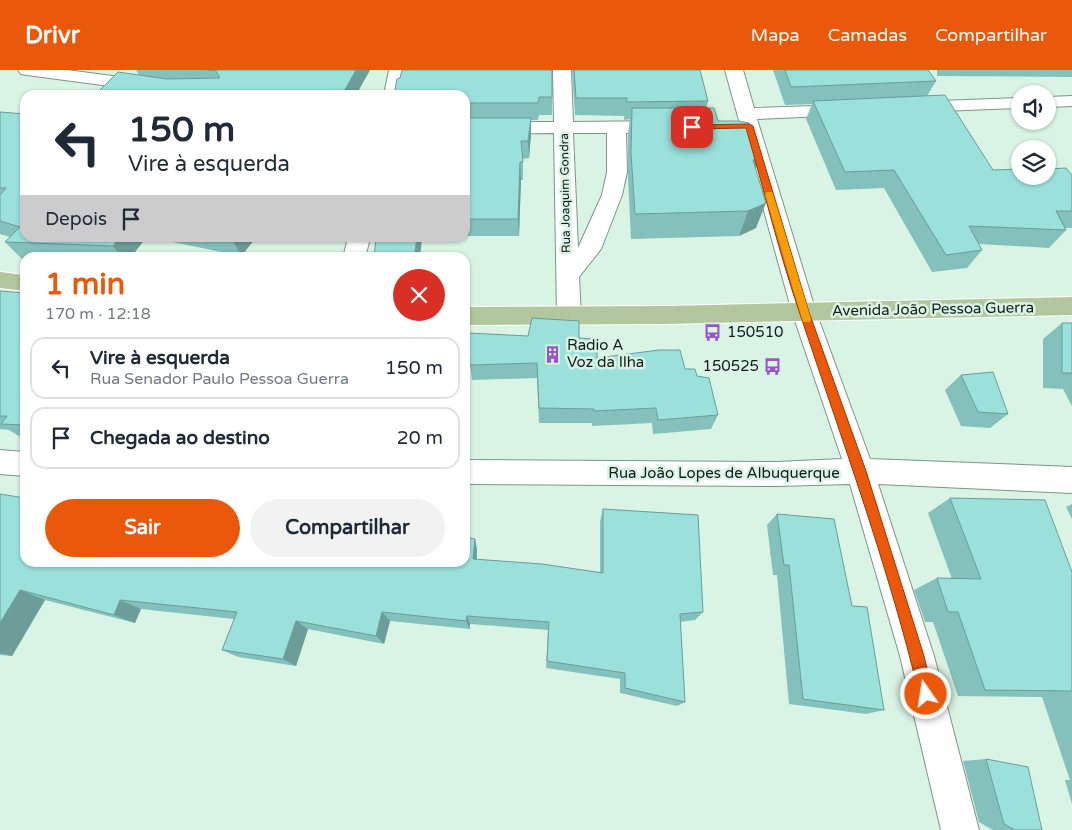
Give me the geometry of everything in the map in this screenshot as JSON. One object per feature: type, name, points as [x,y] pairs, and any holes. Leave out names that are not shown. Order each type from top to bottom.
[{"type":"main road","points":[[0,280],[20,282]]},
{"type":"main road","name":"Avenida João Pessoa Guerra","points":[[470,316],[569,316],[1072,306]]},
{"type":"street","points":[[27,70],[180,90]]},
{"type":"street","points":[[394,90],[398,70]]},
{"type":"street","name":"Rua Joaquim Gondra","points":[[562,70],[569,316]]},
{"type":"street","points":[[734,70],[742,122],[804,312],[860,471],[917,656],[960,830]]},
{"type":"street","points":[[1056,102],[1072,101]]},
{"type":"street","points":[[892,108],[1011,103]]},
{"type":"street","points":[[742,122],[863,109]]},
{"type":"street","points":[[470,128],[682,127]]},
{"type":"street","points":[[567,277],[590,249],[612,195],[616,172],[616,128]]},
{"type":"street","points":[[0,462],[20,464]]},
{"type":"street","name":"Rua João Lopes de Albuquerque","points":[[470,472],[777,474],[860,471],[1072,480]]},
{"type":"building","points":[[207,70],[356,70],[345,90],[100,90],[118,72],[167,79],[220,78],[216,71]]},
{"type":"building","points":[[402,70],[552,70],[552,97],[539,97],[538,103],[470,103],[470,90],[395,90],[397,79],[400,78]]},
{"type":"building","points":[[574,70],[700,70],[708,101],[627,102],[627,98],[576,98]]},
{"type":"building","points":[[785,70],[928,70],[936,81],[791,87]]},
{"type":"building","points":[[945,95],[993,170],[1011,169],[1011,185],[1056,185],[1056,169],[1066,168],[1072,175],[1072,211],[1056,211],[1066,230],[969,226],[982,250],[946,255],[894,170],[845,172],[813,101]]},
{"type":"building","points":[[632,108],[714,108],[718,121],[749,123],[760,157],[753,160],[766,203],[748,211],[635,214],[631,153]]},
{"type":"building","points":[[0,112],[20,114],[20,227],[0,221],[0,195],[6,188],[0,188]]},
{"type":"building","points":[[470,118],[531,118],[528,141],[521,141],[523,162],[520,162],[518,219],[470,219]]},
{"type":"building","points":[[20,227],[20,242],[116,242],[113,246],[5,242]]},
{"type":"building","points":[[376,242],[416,242],[415,252],[375,252]]},
{"type":"building","points":[[0,291],[20,293],[20,425],[1,424],[7,416],[0,416]]},
{"type":"building","points":[[532,318],[579,321],[579,338],[597,339],[597,358],[659,350],[680,350],[685,369],[695,369],[697,376],[709,378],[718,415],[658,420],[656,408],[594,411],[594,409],[539,408],[537,363],[470,365],[470,333],[528,336]]},
{"type":"building","points":[[1062,323],[1072,323],[1072,373],[1062,373]]},
{"type":"building","points":[[993,372],[1008,414],[978,412],[961,375]]},
{"type":"building","points":[[0,494],[20,497],[20,567],[470,567],[470,538],[475,539],[473,559],[542,564],[603,573],[603,509],[698,515],[703,612],[680,614],[685,702],[625,688],[625,673],[547,661],[549,622],[467,616],[466,621],[382,612],[376,636],[296,621],[283,659],[222,650],[237,612],[120,600],[114,615],[20,590],[0,623]]},
{"type":"building","points":[[950,498],[1045,500],[1072,572],[1072,691],[985,690],[958,612],[948,612],[937,578],[981,579]]},
{"type":"building","points":[[777,514],[834,519],[852,606],[867,607],[884,710],[803,699],[789,565],[784,565]]},
{"type":"building","points":[[986,759],[1028,767],[1042,830],[1015,830],[1004,824]]},
{"type":"slow traffic","points":[[769,194],[806,319]]},
{"type":"place","name":"150510","points":[[713,332]]},
{"type":"place","name":"Radio A Voz da Ilha","points":[[553,354]]},
{"type":"place","name":"150525","points":[[773,366]]},
{"type":"route","points":[[692,127],[749,126],[804,312],[860,471],[917,656],[926,694]]}]
